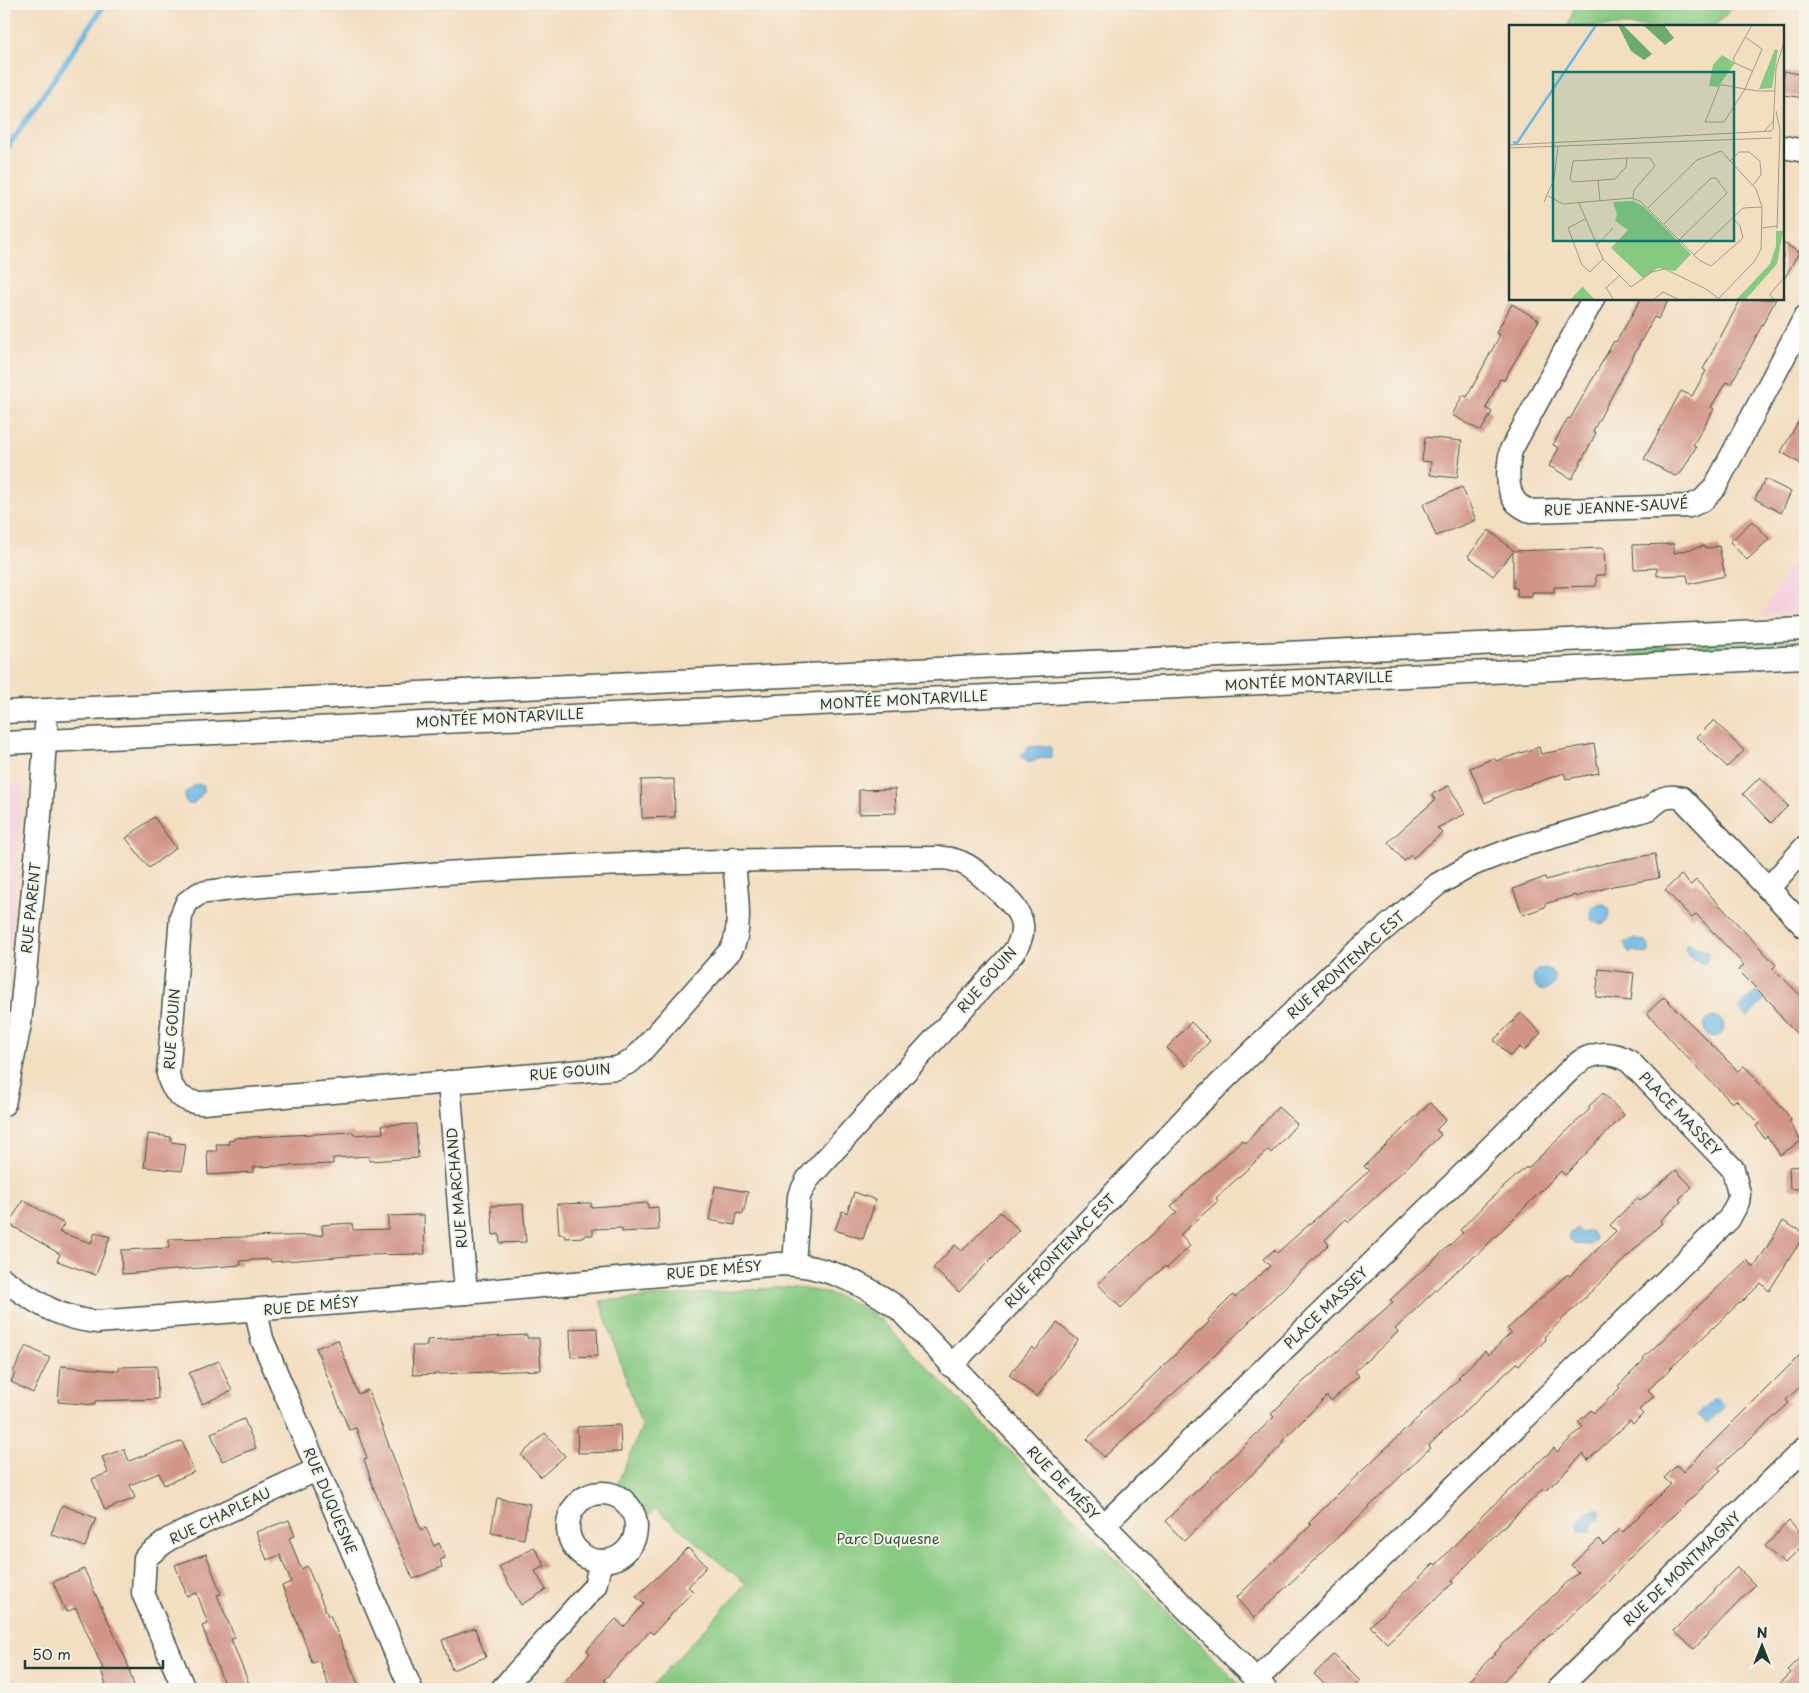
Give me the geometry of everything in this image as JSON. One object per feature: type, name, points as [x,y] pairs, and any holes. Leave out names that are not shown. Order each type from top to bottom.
[{"type":"street","points":[[1784,148],[1805,151]]},
{"type":"street","name":"RUE JEANNE-SAUVÉ","points":[[1592,300],[1511,450],[1508,466],[1510,487],[1516,502],[1530,511],[1690,506],[1703,500],[1718,482],[1805,317]]},
{"type":"street","name":"MONTÉE MONTARVILLE","points":[[4,712],[1805,629]]},
{"type":"street","name":"MONTÉE MONTARVILLE","points":[[4,743],[1805,657]]},
{"type":"street","name":"RUE PARENT","points":[[4,1104],[20,1024],[46,740],[45,710]]},
{"type":"street","name":"RUE FRONTENAC EST","points":[[951,1366],[1192,1111],[1341,965],[1438,884],[1474,864],[1515,848],[1649,809],[1662,797],[1672,796],[1682,798],[1805,927]]},
{"type":"street","points":[[1768,888],[1805,847]]},
{"type":"street","name":"RUE GOUIN","points":[[734,859],[738,928],[734,945],[708,977],[630,1062],[604,1071],[203,1103],[181,1098],[171,1085],[168,1074],[181,916],[187,902],[195,895],[208,892],[473,870],[734,859],[955,859],[972,867],[1007,898],[1019,914],[1022,925],[1020,942],[1013,953],[807,1180],[799,1196],[794,1264]]},
{"type":"street","name":"PLACE MASSEY","points":[[1104,1525],[1575,1065],[1590,1056],[1600,1054],[1617,1056],[1630,1062],[1733,1169],[1739,1194],[1735,1210],[1729,1219],[1261,1685]]},
{"type":"street","name":"RUE MARCHAND","points":[[449,1082],[466,1293]]},
{"type":"street","name":"RUE DE MÉSY","points":[[4,1280],[42,1306],[74,1319],[97,1322],[466,1293],[794,1264],[843,1277],[872,1290],[898,1308],[1104,1525],[1261,1685]]},
{"type":"street","name":"RUE DUQUESNE","points":[[256,1310],[262,1339],[410,1689]]},
{"type":"street","name":"RUE DE MONTMAGNY","points":[[1558,1689],[1801,1460]]},
{"type":"street","name":"RUE CHAPLEAU","points":[[184,1689],[143,1592],[145,1558],[169,1540],[316,1470]]},
{"type":"street","points":[[502,1689],[596,1586],[601,1561]]},
{"type":"shaded area","points":[[1805,537],[1805,612],[1762,615],[1767,607]]},
{"type":"shaded area","points":[[23,784],[10,948],[4,948],[4,785]]},
{"type":"green space","points":[[1576,4],[1736,4],[1716,25],[1568,25]]},
{"type":"green space","points":[[1805,639],[1805,648],[1629,657],[1629,648]]},
{"type":"green space","name":"Parc Duquesne","points":[[786,1287],[813,1290],[848,1300],[881,1320],[1244,1689],[649,1689],[746,1584],[656,1509],[645,1518],[635,1498],[616,1487],[642,1427],[600,1301]]},
{"type":"water","points":[[1049,746],[1051,748],[1051,757],[1038,759],[1030,763],[1021,756],[1029,747]]},
{"type":"water","points":[[196,784],[204,786],[204,792],[193,804],[188,804],[185,800],[185,793]]},
{"type":"water","points":[[1600,904],[1607,907],[1610,914],[1607,921],[1600,924],[1593,921],[1590,914],[1593,907]]},
{"type":"water","points":[[1635,938],[1646,942],[1649,946],[1649,952],[1646,954],[1635,951],[1630,953],[1625,947],[1625,943]]},
{"type":"water","points":[[1686,944],[1706,951],[1708,954],[1706,963],[1698,962],[1691,958],[1687,952]]},
{"type":"water","points":[[1544,968],[1552,971],[1555,979],[1552,987],[1544,990],[1536,987],[1533,979],[1536,971]]},
{"type":"water","points":[[1757,991],[1765,1000],[1747,1018],[1738,1008]]},
{"type":"water","points":[[1714,1017],[1721,1020],[1724,1027],[1721,1034],[1714,1037],[1707,1034],[1704,1027],[1707,1020]]},
{"type":"water","points":[[1577,1229],[1581,1233],[1590,1231],[1594,1234],[1595,1240],[1591,1245],[1574,1244],[1570,1240],[1570,1234]]},
{"type":"water","points":[[1716,1397],[1725,1406],[1707,1424],[1698,1415]]},
{"type":"water","points":[[1595,1510],[1600,1511],[1601,1519],[1594,1522],[1591,1531],[1579,1531],[1579,1520],[1586,1513]]},
{"type":"building","points":[[1784,71],[1805,75],[1805,98],[1784,95]]},
{"type":"building","points":[[1784,244],[1799,252],[1784,279]]},
{"type":"building","points":[[1640,300],[1668,300],[1658,319],[1654,317],[1593,431],[1596,433],[1572,479],[1549,466],[1559,448],[1553,445],[1568,418],[1570,419],[1614,341],[1616,342]]},
{"type":"building","points":[[1740,300],[1775,300],[1731,384],[1726,382],[1711,407],[1714,409],[1693,445],[1696,447],[1681,473],[1675,476],[1644,459],[1681,391],[1692,396],[1706,371],[1703,369]]},
{"type":"building","points":[[1512,304],[1539,320],[1504,380],[1500,379],[1486,408],[1492,412],[1481,431],[1452,415],[1463,395],[1467,397],[1500,335],[1496,333]]},
{"type":"building","points":[[1805,410],[1805,466],[1781,452]]},
{"type":"building","points":[[1425,437],[1462,441],[1457,478],[1430,475],[1431,462],[1422,461]]},
{"type":"building","points":[[1765,479],[1791,492],[1781,513],[1755,499]]},
{"type":"building","points":[[1462,487],[1476,520],[1436,536],[1423,504]]},
{"type":"building","points":[[1752,521],[1769,539],[1747,560],[1730,542]]},
{"type":"building","points":[[1489,530],[1514,551],[1604,548],[1605,575],[1596,575],[1596,586],[1554,587],[1554,592],[1532,592],[1532,596],[1517,596],[1517,588],[1513,588],[1513,552],[1493,576],[1468,556]]},
{"type":"building","points":[[1674,544],[1674,553],[1704,546],[1705,549],[1719,546],[1725,576],[1689,584],[1687,575],[1657,576],[1657,568],[1634,569],[1633,545]]},
{"type":"building","points":[[1714,720],[1744,751],[1727,767],[1697,737]]},
{"type":"building","points":[[1594,744],[1599,773],[1566,779],[1564,773],[1509,792],[1485,803],[1470,768],[1494,758],[1496,761],[1539,747],[1541,754]]},
{"type":"building","points":[[1760,777],[1788,806],[1771,823],[1743,794]]},
{"type":"building","points":[[674,779],[675,817],[642,818],[641,780]]},
{"type":"building","points":[[1449,786],[1465,814],[1437,828],[1442,833],[1413,858],[1411,855],[1404,861],[1388,842],[1435,800],[1432,794]]},
{"type":"building","points":[[895,789],[896,813],[859,814],[859,790]]},
{"type":"building","points":[[154,817],[176,848],[149,868],[126,838]]},
{"type":"building","points":[[1655,854],[1659,878],[1613,886],[1576,897],[1575,895],[1545,904],[1545,907],[1523,915],[1513,889],[1545,877],[1546,880],[1605,863]]},
{"type":"building","points":[[1681,875],[1691,885],[1696,880],[1776,965],[1773,968],[1805,1000],[1805,1042],[1786,1023],[1775,1007],[1738,970],[1744,965],[1696,914],[1692,918],[1665,890]]},
{"type":"building","points":[[1599,969],[1634,973],[1631,1001],[1596,997]]},
{"type":"building","points":[[1664,997],[1738,1071],[1744,1066],[1757,1079],[1756,1081],[1785,1111],[1791,1120],[1789,1122],[1801,1141],[1780,1155],[1767,1136],[1764,1138],[1756,1126],[1759,1124],[1736,1100],[1732,1103],[1681,1051],[1647,1013]]},
{"type":"building","points":[[1521,1013],[1541,1033],[1524,1051],[1520,1047],[1510,1056],[1494,1040]]},
{"type":"building","points":[[1191,1022],[1210,1041],[1186,1066],[1167,1048]]},
{"type":"building","points":[[1603,1093],[1624,1115],[1565,1175],[1561,1171],[1481,1251],[1446,1280],[1395,1329],[1398,1332],[1355,1371],[1359,1376],[1331,1401],[1327,1396],[1282,1441],[1284,1443],[1184,1541],[1165,1521],[1274,1417],[1271,1414],[1303,1382],[1393,1302],[1390,1300],[1463,1233],[1460,1230],[1486,1203],[1526,1167],[1527,1169],[1590,1109],[1588,1107]]},
{"type":"building","points":[[1430,1103],[1446,1120],[1436,1130],[1441,1135],[1349,1222],[1346,1219],[1325,1240],[1329,1244],[1210,1360],[1104,1457],[1087,1439],[1209,1322],[1208,1320],[1233,1295],[1235,1298],[1270,1266],[1263,1259],[1274,1250],[1277,1253],[1369,1171],[1364,1166]]},
{"type":"building","points":[[1278,1107],[1297,1124],[1271,1153],[1268,1150],[1216,1198],[1218,1201],[1180,1235],[1190,1246],[1167,1268],[1165,1266],[1121,1308],[1098,1284],[1177,1212],[1171,1206],[1242,1140],[1246,1143]]},
{"type":"building","points":[[416,1124],[418,1158],[369,1161],[369,1156],[333,1158],[333,1164],[254,1167],[254,1172],[208,1175],[207,1151],[217,1151],[216,1144],[229,1144],[228,1141],[234,1140],[234,1138],[353,1132],[354,1135],[383,1133],[382,1125]]},
{"type":"building","points":[[148,1134],[171,1137],[171,1142],[186,1144],[182,1171],[144,1167]]},
{"type":"building","points":[[1805,1166],[1805,1189],[1790,1189],[1789,1167]]},
{"type":"building","points":[[1676,1170],[1692,1187],[1679,1199],[1681,1202],[1660,1221],[1662,1223],[1544,1337],[1546,1340],[1519,1365],[1517,1363],[1428,1446],[1430,1448],[1254,1618],[1236,1598],[1311,1525],[1309,1523],[1346,1486],[1460,1378],[1458,1377],[1485,1351],[1488,1355],[1511,1333],[1507,1329],[1568,1274],[1570,1276],[1616,1231],[1610,1225],[1637,1198],[1640,1201]]},
{"type":"building","points":[[715,1186],[748,1192],[743,1214],[737,1213],[735,1225],[709,1220]]},
{"type":"building","points":[[854,1192],[876,1200],[863,1239],[835,1230],[842,1211],[847,1213]]},
{"type":"building","points":[[23,1200],[64,1224],[59,1232],[91,1243],[95,1232],[110,1237],[96,1275],[57,1261],[60,1254],[9,1224]]},
{"type":"building","points":[[591,1203],[591,1207],[648,1203],[648,1208],[658,1207],[659,1230],[622,1232],[622,1228],[593,1229],[593,1235],[565,1238],[564,1234],[559,1234],[557,1204]]},
{"type":"building","points":[[523,1204],[526,1242],[500,1243],[499,1234],[493,1235],[491,1206]]},
{"type":"building","points":[[1000,1212],[1019,1230],[959,1292],[933,1268],[955,1245],[962,1251]]},
{"type":"building","points":[[424,1215],[425,1254],[363,1255],[271,1262],[270,1259],[240,1261],[241,1265],[122,1274],[121,1250],[169,1248],[169,1239],[323,1235],[322,1225],[352,1223],[353,1230],[388,1229],[388,1216]]},
{"type":"building","points":[[1783,1221],[1805,1234],[1769,1291],[1761,1283],[1739,1303],[1648,1390],[1654,1396],[1639,1410],[1643,1414],[1633,1424],[1630,1421],[1588,1460],[1583,1454],[1546,1491],[1544,1488],[1491,1539],[1452,1581],[1453,1583],[1387,1643],[1370,1626],[1434,1563],[1436,1565],[1483,1515],[1554,1448],[1557,1452],[1583,1427],[1578,1422],[1591,1410],[1594,1413],[1620,1388],[1618,1386],[1644,1360],[1643,1358],[1747,1260],[1754,1268]]},
{"type":"building","points":[[1057,1323],[1078,1340],[1037,1397],[1009,1375],[1032,1347],[1036,1350]]},
{"type":"building","points":[[597,1328],[598,1356],[571,1357],[570,1329]]},
{"type":"building","points":[[527,1335],[527,1338],[539,1338],[541,1370],[413,1375],[412,1346],[427,1346],[427,1340]]},
{"type":"building","points":[[338,1340],[358,1394],[368,1390],[421,1530],[426,1528],[434,1546],[439,1543],[445,1558],[440,1560],[442,1567],[413,1579],[374,1489],[364,1459],[367,1458],[356,1428],[349,1430],[316,1348]]},
{"type":"building","points":[[26,1346],[50,1358],[33,1393],[11,1382],[15,1373],[13,1372]]},
{"type":"building","points":[[1805,1350],[1805,1382],[1786,1400],[1789,1403],[1718,1468],[1721,1470],[1639,1548],[1606,1584],[1534,1649],[1496,1689],[1461,1689],[1508,1639],[1578,1572],[1571,1565],[1599,1539],[1604,1545],[1620,1529],[1623,1532],[1671,1484],[1664,1478],[1677,1465],[1683,1472]]},
{"type":"building","points":[[219,1361],[232,1391],[202,1404],[189,1373]]},
{"type":"building","points":[[61,1366],[119,1371],[119,1367],[157,1366],[158,1399],[95,1401],[95,1405],[58,1402]]},
{"type":"building","points":[[244,1419],[256,1448],[222,1461],[211,1433]]},
{"type":"building","points":[[620,1425],[621,1452],[578,1453],[577,1427]]},
{"type":"building","points":[[545,1433],[565,1456],[541,1477],[521,1455]]},
{"type":"building","points":[[182,1441],[194,1472],[164,1485],[159,1473],[130,1485],[135,1498],[105,1510],[92,1479],[108,1473],[102,1457],[124,1449],[129,1461]]},
{"type":"building","points":[[497,1498],[530,1504],[524,1539],[491,1533]]},
{"type":"building","points":[[62,1505],[96,1518],[85,1547],[51,1534]]},
{"type":"building","points":[[289,1520],[295,1536],[289,1538],[301,1569],[307,1566],[328,1616],[330,1615],[360,1689],[330,1689],[319,1661],[312,1663],[282,1586],[291,1582],[280,1555],[267,1560],[256,1532]]},
{"type":"building","points":[[1789,1521],[1805,1538],[1805,1543],[1784,1564],[1765,1546]]},
{"type":"building","points":[[534,1547],[545,1566],[535,1571],[546,1590],[521,1605],[499,1567]]},
{"type":"building","points":[[688,1548],[707,1566],[688,1587],[693,1591],[653,1634],[650,1631],[604,1680],[615,1689],[558,1689],[590,1653],[587,1650],[616,1619],[624,1627],[644,1604],[636,1597]]},
{"type":"building","points":[[206,1554],[221,1594],[217,1595],[235,1638],[231,1639],[251,1689],[226,1689],[202,1626],[208,1624],[197,1593],[187,1596],[175,1565]]},
{"type":"building","points":[[1737,1567],[1755,1585],[1694,1649],[1674,1631]]},
{"type":"building","points":[[84,1569],[127,1662],[135,1689],[107,1689],[101,1669],[103,1669],[76,1608],[66,1612],[53,1582]]},
{"type":"building","points":[[475,1628],[486,1657],[452,1670],[442,1640]]},
{"type":"building","points":[[1805,1654],[1805,1689],[1774,1689],[1791,1673],[1788,1670]]},
{"type":"building","points":[[1334,1655],[1360,1681],[1351,1689],[1329,1689],[1314,1674]]},
{"type":"waterway","points":[[4,153],[105,4]]}]
